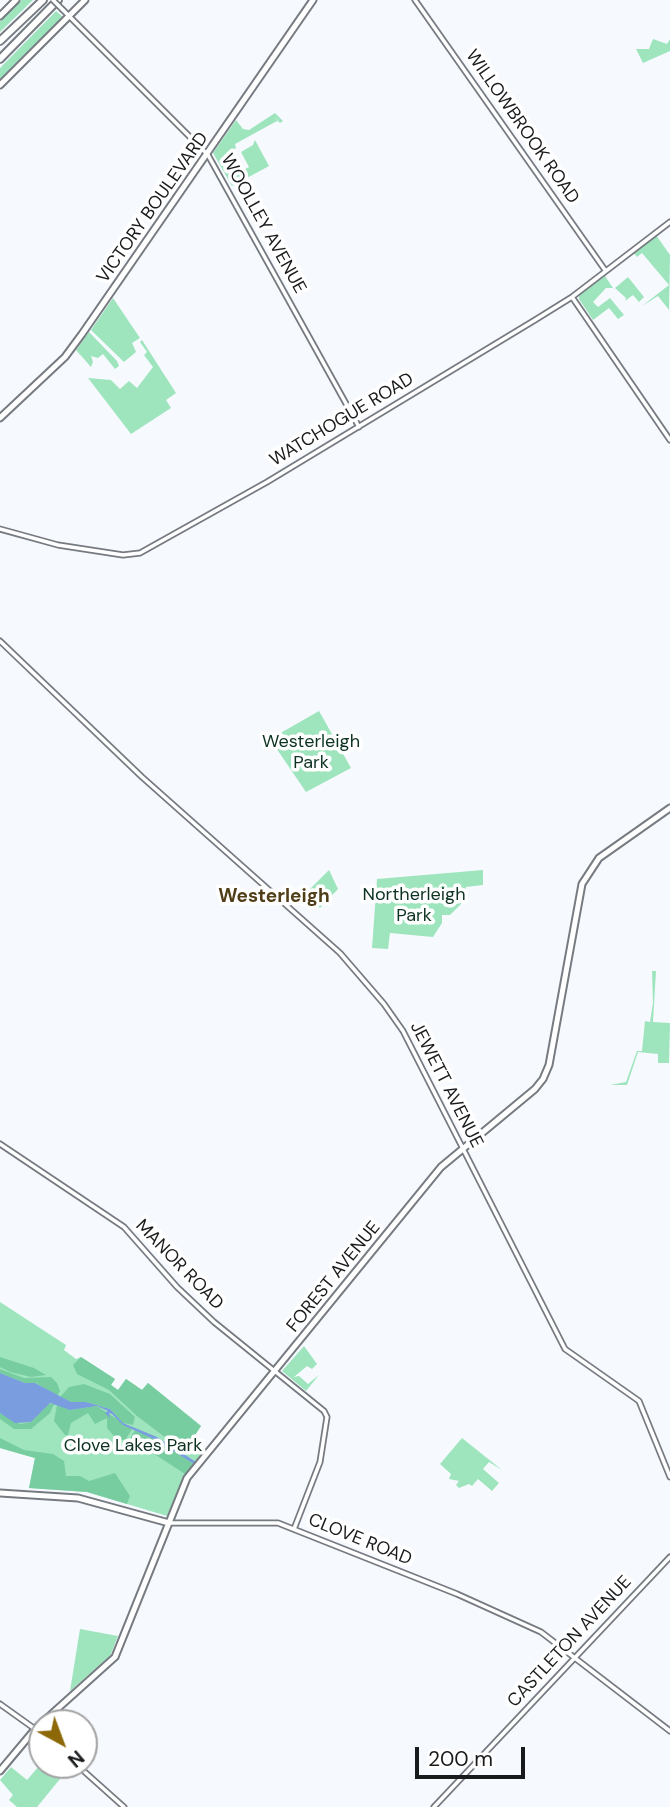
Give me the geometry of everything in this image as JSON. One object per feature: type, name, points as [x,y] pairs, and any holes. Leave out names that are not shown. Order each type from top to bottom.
[{"type":"highway","points":[[0,41],[43,0]]},
{"type":"highway","points":[[0,59],[55,0]]},
{"type":"main road","points":[[0,16],[16,0]]},
{"type":"main road","points":[[0,85],[85,0]]},
{"type":"main road","name":"VICTORY BOULEVARD","points":[[0,418],[65,357],[208,155],[313,0]]},
{"type":"main road","name":"FOREST AVENUE","points":[[58,1709],[113,1660],[187,1478],[428,1181],[461,1148],[535,1089],[546,1072],[581,887],[587,874],[598,859],[670,808]]},
{"type":"main road","name":"CLOVE ROAD","points":[[0,1493],[78,1498],[169,1523]]},
{"type":"main road","name":"FOREST AVENUE","points":[[0,1772],[28,1738]]},
{"type":"street","name":"WOOLLEY AVENUE","points":[[55,0],[208,155],[359,427]]},
{"type":"street","name":"WILLOWBROOK ROAD","points":[[415,0],[606,271]]},
{"type":"street","name":"WATCHOGUE ROAD","points":[[0,529],[58,545],[135,555],[249,492],[572,297],[670,222]]},
{"type":"street","points":[[572,297],[670,440]]},
{"type":"street","name":"JEWETT AVENUE","points":[[0,641],[144,779],[344,958],[401,1026],[565,1349],[639,1401],[670,1477]]},
{"type":"street","name":"MANOR ROAD","points":[[0,1144],[124,1227],[177,1287],[321,1408],[327,1418],[320,1462],[294,1529]]},
{"type":"street","name":"CLOVE ROAD","points":[[169,1523],[278,1523],[532,1627],[670,1731]]},
{"type":"street","name":"CASTLETON AVENUE","points":[[434,1807],[670,1557]]},
{"type":"street","points":[[0,1704],[28,1723]]},
{"type":"street","points":[[93,1779],[124,1807]]},
{"type":"green space","points":[[21,0],[33,0],[0,32],[0,21]]},
{"type":"green space","points":[[56,11],[63,17],[0,80],[0,68]]},
{"type":"green space","points":[[653,39],[667,44],[670,39],[670,51],[643,63],[636,49],[649,49]]},
{"type":"green space","points":[[275,113],[283,121],[280,123],[275,117],[279,123],[277,121],[235,144],[236,148],[231,151],[233,154],[225,157],[231,168],[237,165],[243,170],[249,167],[241,152],[253,145],[255,140],[269,166],[232,186],[213,153],[236,120],[243,129],[249,130]]},
{"type":"green space","points":[[656,235],[670,255],[669,310],[658,296],[642,306],[669,285],[642,253],[637,257],[633,252]]},
{"type":"green space","points":[[605,276],[613,288],[606,288],[593,302],[598,307],[610,298],[624,315],[618,319],[609,308],[593,320],[579,295]]},
{"type":"green space","points":[[628,277],[644,297],[639,302],[633,295],[625,301],[626,298],[615,288]]},
{"type":"green space","points":[[113,298],[140,338],[132,343],[136,352],[124,362],[91,330]]},
{"type":"green space","points":[[89,332],[119,366],[115,369],[103,354],[98,358],[91,356],[91,367],[76,350]]},
{"type":"green space","points":[[142,340],[176,393],[166,400],[171,408],[131,434],[88,378],[111,380],[120,389],[129,381],[137,388],[153,367],[144,355],[147,352],[140,342]]},
{"type":"green space","name":"Westerleigh Park","points":[[319,711],[351,768],[306,792],[270,739]]},
{"type":"green space","points":[[329,870],[338,889],[320,908],[305,894]]},
{"type":"green space","name":"Northerleigh Park","points":[[483,870],[483,885],[466,887],[461,904],[450,915],[442,915],[442,923],[433,937],[390,933],[388,949],[372,948],[377,879]]},
{"type":"green space","points":[[652,971],[656,971],[653,1022],[670,1023],[669,1063],[658,1063],[658,1054],[638,1052],[627,1085],[610,1085],[626,1082],[637,1051],[642,1051],[645,1021],[650,1022],[653,1003]]},
{"type":"green space","name":"Clove Lakes Park","points":[[0,1302],[66,1345],[64,1350],[76,1359],[81,1357],[115,1379],[111,1385],[118,1390],[126,1379],[142,1390],[148,1383],[201,1426],[191,1441],[204,1452],[183,1478],[167,1516],[87,1492],[29,1488],[35,1458],[0,1448]]},
{"type":"green space","points":[[304,1346],[317,1364],[312,1369],[307,1366],[294,1377],[299,1376],[308,1384],[319,1375],[306,1391],[282,1371]]},
{"type":"green space","points":[[0,1357],[34,1368],[46,1375],[31,1377],[10,1372],[0,1367]]},
{"type":"green space","points":[[81,1357],[115,1379],[111,1385],[118,1390],[126,1379],[142,1390],[148,1383],[201,1426],[191,1441],[204,1452],[193,1454],[178,1447],[137,1416],[109,1390],[77,1374],[73,1365]]},
{"type":"green space","points":[[0,1369],[24,1378],[51,1377],[60,1391],[57,1396],[36,1383],[25,1383],[0,1373]]},
{"type":"green space","points":[[84,1384],[110,1394],[135,1417],[133,1425],[123,1423],[110,1409],[86,1402],[71,1402],[60,1397],[69,1387]]},
{"type":"green space","points":[[48,1404],[54,1404],[50,1413],[31,1429],[14,1429],[0,1419],[0,1413],[20,1424],[31,1422]]},
{"type":"green space","points":[[57,1405],[70,1410],[97,1406],[132,1429],[126,1439],[118,1441],[107,1428],[107,1418],[95,1424],[88,1413],[71,1423],[68,1435],[65,1435],[54,1421]]},
{"type":"green space","points":[[135,1430],[194,1464],[185,1474],[142,1446],[133,1444],[131,1437]]},
{"type":"green space","points":[[0,1438],[24,1450],[53,1454],[64,1461],[66,1476],[80,1476],[89,1481],[115,1473],[130,1496],[127,1504],[87,1492],[29,1488],[35,1458],[0,1448]]},
{"type":"green space","points":[[462,1438],[502,1470],[489,1462],[483,1469],[499,1483],[492,1491],[478,1479],[472,1486],[469,1484],[459,1488],[456,1485],[459,1481],[449,1479],[451,1474],[440,1464]]},
{"type":"green space","points":[[80,1629],[118,1636],[110,1656],[70,1691]]},
{"type":"green space","points":[[11,1767],[27,1780],[60,1779],[37,1807],[17,1807],[9,1800],[13,1795],[0,1780]]},
{"type":"water","points":[[0,1373],[25,1383],[35,1383],[71,1402],[86,1402],[110,1409],[123,1423],[157,1437],[196,1462],[194,1464],[156,1440],[123,1425],[109,1413],[110,1418],[105,1413],[108,1411],[97,1406],[70,1410],[50,1403],[31,1422],[15,1423],[0,1413]]},
{"type":"district","name":"Westerleigh","points":[[274,897]]}]
